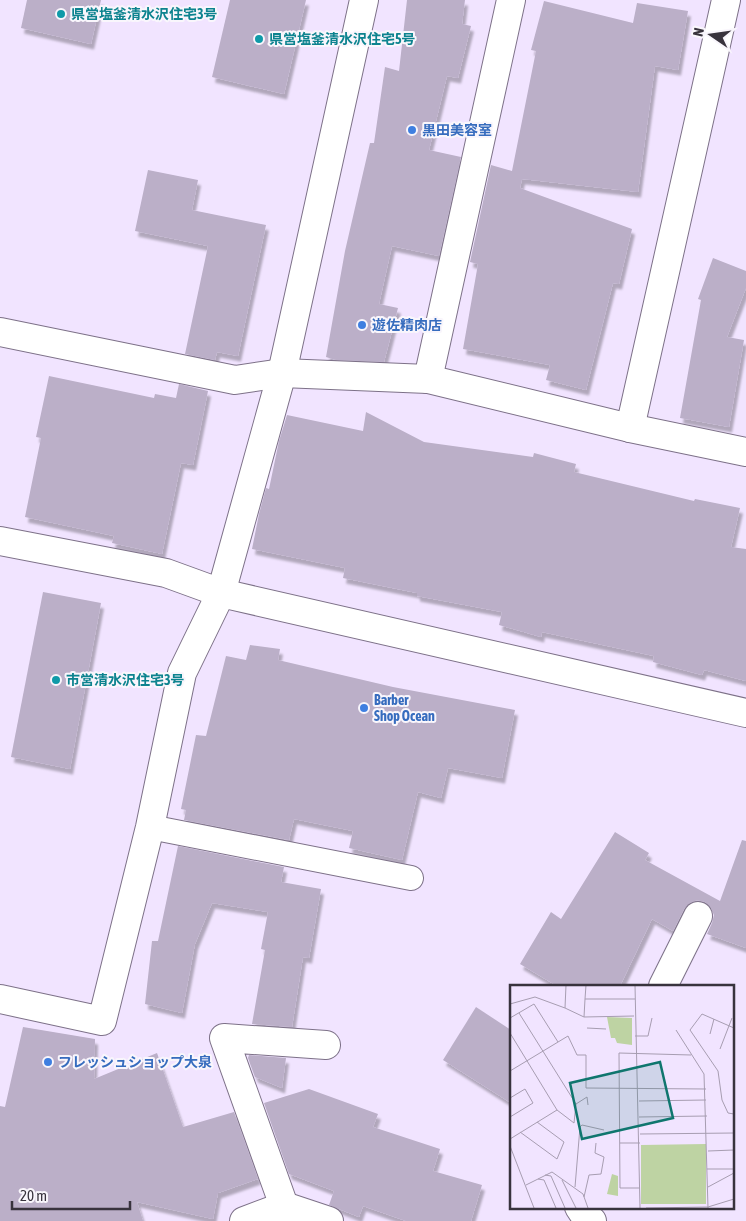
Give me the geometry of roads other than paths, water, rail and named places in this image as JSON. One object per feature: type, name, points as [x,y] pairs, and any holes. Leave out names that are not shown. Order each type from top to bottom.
[{"type":"street","points":[[0,999],[102,1021],[150,827],[182,674],[222,594],[282,373],[364,0]]},
{"type":"street","points":[[428,379],[511,0]]},
{"type":"street","points":[[630,428],[726,0]]},
{"type":"street","points":[[0,332],[234,380],[282,373],[428,379],[630,428],[746,452]]},
{"type":"street","points":[[0,541],[166,573],[222,594],[746,713]]},
{"type":"street","points":[[664,985],[698,916]]},
{"type":"street","points":[[284,1206],[224,1038],[326,1045]]},
{"type":"street","points":[[244,1221],[284,1206],[328,1221]]},
{"type":"street","points":[[580,1208],[587,1219],[592,1221]]},
{"type":"lane","points":[[150,827],[411,878]]},
{"type":"place","name":"県営塩釜清水沢住宅3号","points":[[61,14]]},
{"type":"place","name":"県営塩釜清水沢住宅5号","points":[[259,39]]},
{"type":"place","name":"黒田美容室","points":[[412,130]]},
{"type":"place","name":"遊佐精肉店","points":[[362,325]]},
{"type":"place","name":"市営清水沢住宅3号","points":[[56,680]]},
{"type":"place","name":"Barber Shop Ocean","points":[[364,708]]},
{"type":"place","name":"フレッシュショップ大泉","points":[[48,1062]]}]
